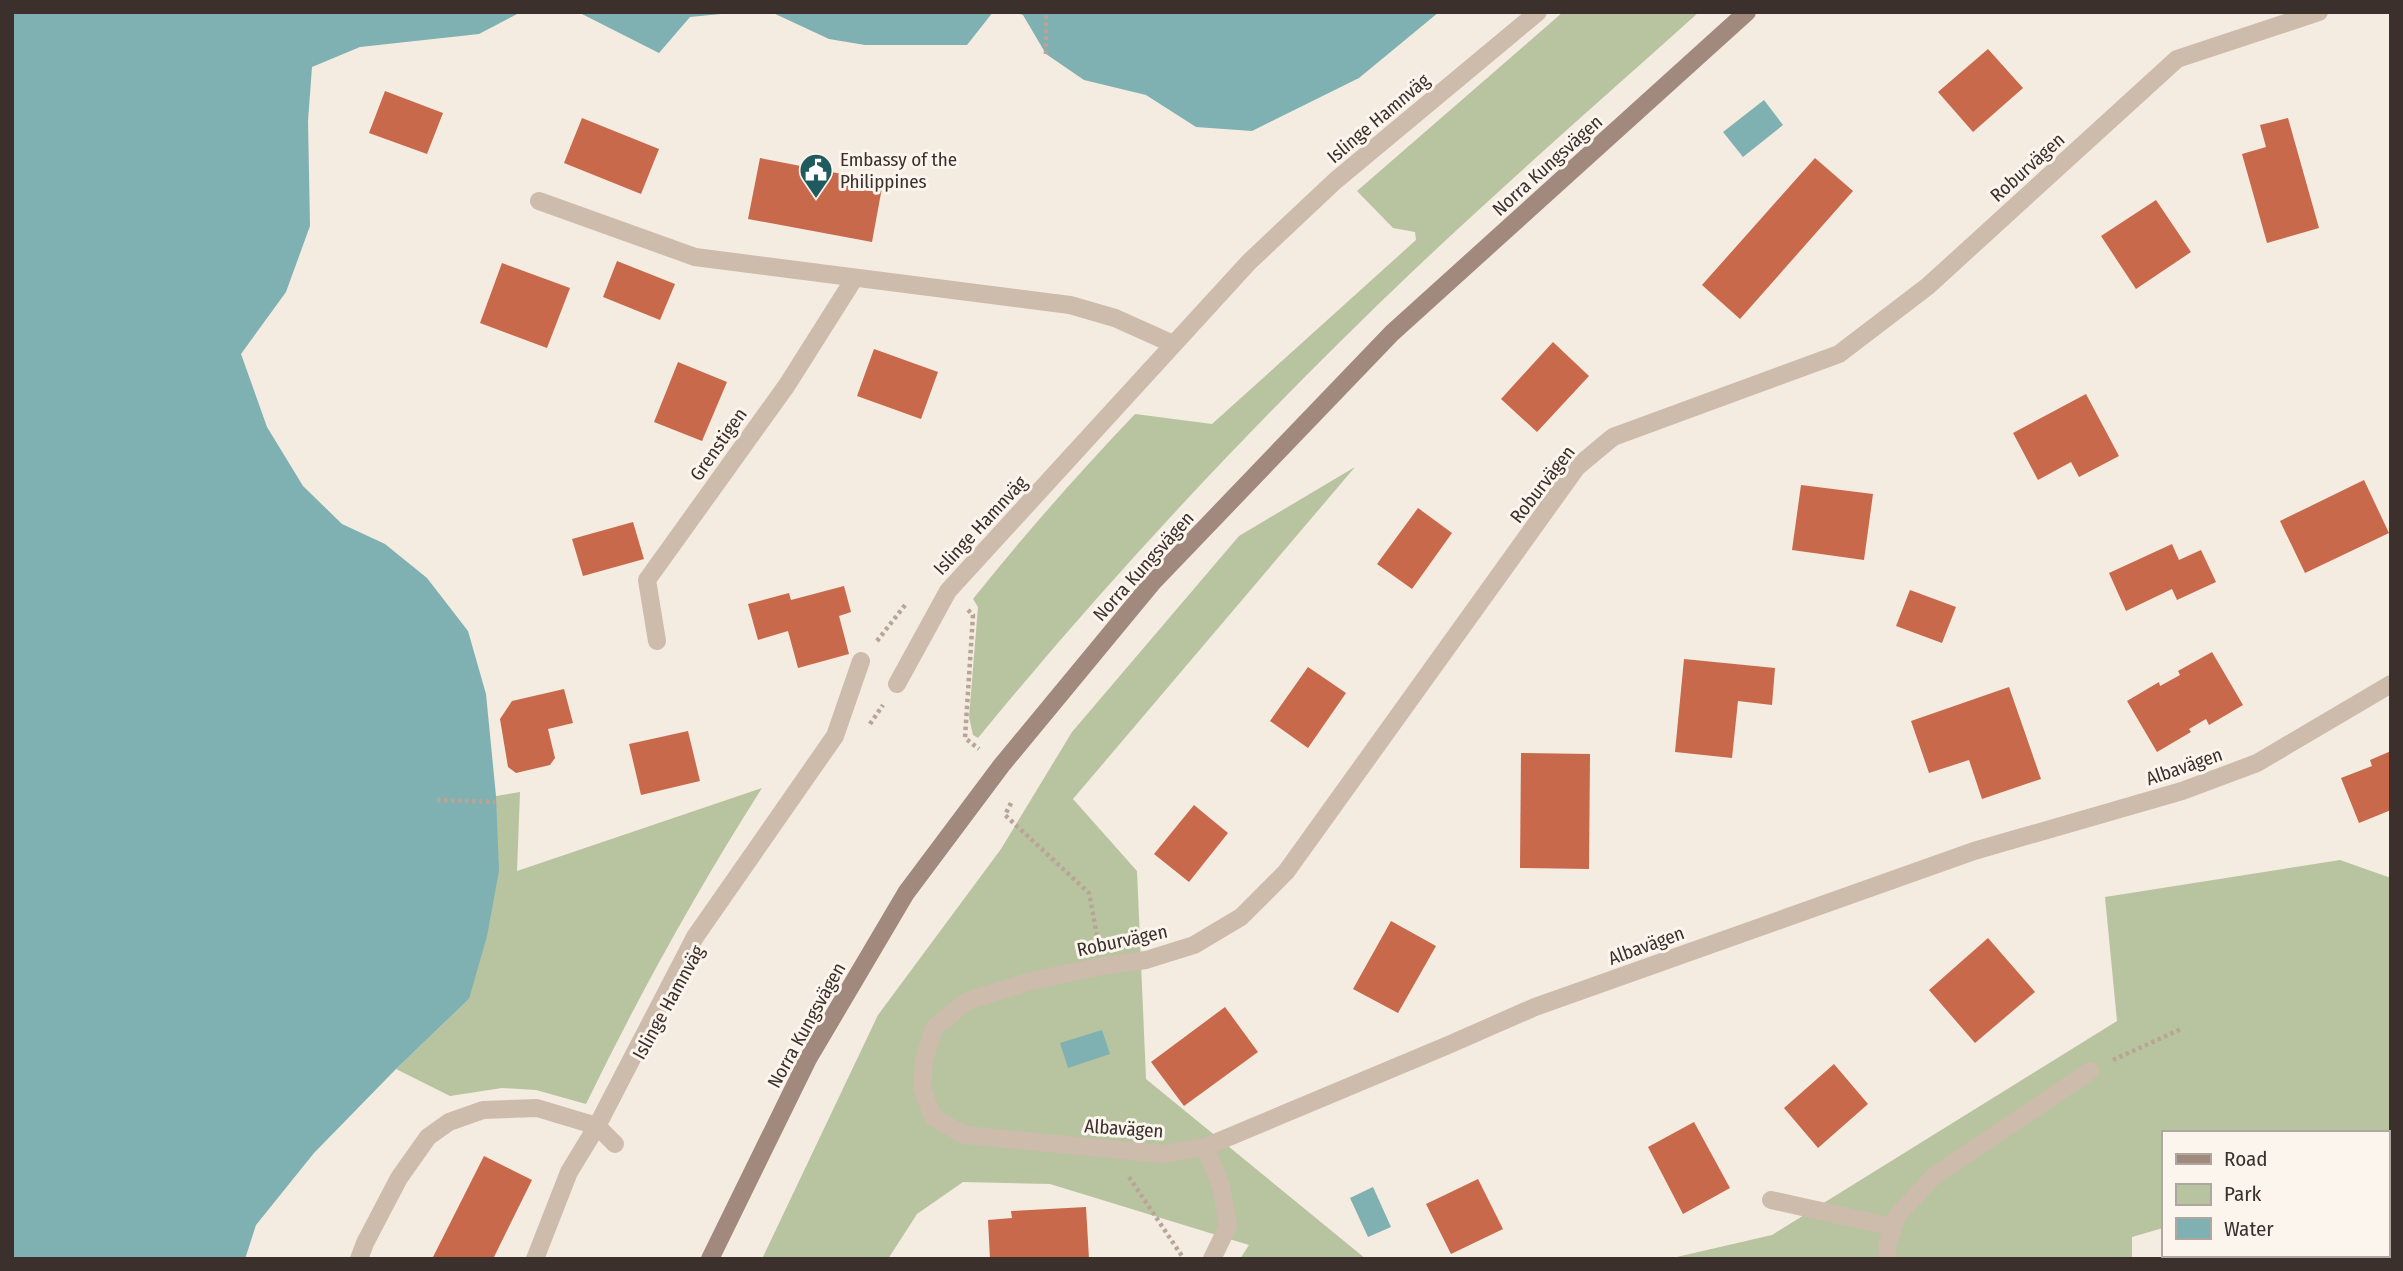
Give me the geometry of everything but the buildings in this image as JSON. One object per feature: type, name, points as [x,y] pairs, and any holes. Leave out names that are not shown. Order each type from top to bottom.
[{"type":"main road","name":"Norra Kungsvägen","points":[[710,1259],[808,1059],[906,893],[1001,766],[1153,582],[1392,334],[1747,12]]},
{"type":"street","name":"Islinge Hamnväg","points":[[897,684],[948,591],[1249,262],[1335,181],[1538,12]]},
{"type":"street","name":"Roburvägen","points":[[922,1089],[923,1060],[934,1028],[967,1001],[1031,981],[1146,960],[1194,945],[1241,916],[1286,872],[1577,467],[1613,437],[1839,354],[1928,286],[2177,59],[2319,12]]},
{"type":"street","points":[[539,201],[695,257],[1070,305],[1115,318],[1173,344]]},
{"type":"street","name":"Grenstigen","points":[[657,641],[647,580],[786,385],[854,279]]},
{"type":"street","name":"Islinge Hamnväg","points":[[535,1259],[569,1172],[597,1126],[695,937],[835,736],[861,661]]},
{"type":"street","name":"Albavägen","points":[[922,1089],[933,1117],[964,1135],[1163,1154],[1205,1147],[1535,1007],[1974,851],[2182,791],[2257,763],[2391,684]]},
{"type":"street","points":[[1888,1259],[1887,1245],[1897,1216],[1934,1176],[2090,1071]]},
{"type":"street","points":[[359,1259],[399,1178],[428,1137],[449,1122],[483,1110],[537,1108],[597,1126],[615,1144]]},
{"type":"street","points":[[1205,1147],[1221,1186],[1228,1226],[1212,1259]]},
{"type":"street","points":[[1771,1200],[1893,1227]]},
{"type":"path","points":[[1046,12],[1046,54]]},
{"type":"path","points":[[948,591],[973,615],[965,738],[1020,781],[1005,815],[1089,893],[1102,966]]},
{"type":"path","points":[[861,661],[912,597]]},
{"type":"path","points":[[866,730],[897,684]]},
{"type":"path","points":[[437,800],[495,802]]},
{"type":"path","points":[[2090,1071],[2181,1029]]},
{"type":"path","points":[[1111,1151],[1184,1259]]},
{"type":"green space","points":[[1563,12],[1699,12],[1448,238],[1299,383],[1134,556],[978,738],[973,735],[969,717],[978,607],[973,599],[992,575],[1135,414],[1212,424],[1416,240],[1415,232],[1393,228],[1357,191]]},
{"type":"green space","points":[[1355,467],[1073,799],[1137,871],[1146,1079],[1366,1259],[1240,1259],[1249,1245],[1050,1184],[963,1182],[917,1214],[888,1259],[762,1259],[878,1015],[1001,849],[1072,732],[1239,536]]},
{"type":"green space","points":[[762,788],[670,943],[586,1104],[536,1090],[502,1088],[450,1096],[396,1069],[469,999],[496,796],[520,792],[517,871]]},
{"type":"green space","points":[[2340,860],[2391,878],[2391,1250],[2389,1131],[2162,1131],[2162,1228],[2132,1237],[2132,1259],[1668,1259],[1772,1235],[2117,1021],[2105,897]]},
{"type":"water","points":[[12,12],[521,12],[479,34],[360,47],[312,67],[308,121],[310,226],[286,292],[241,354],[267,427],[303,486],[342,524],[385,544],[427,578],[468,631],[486,694],[496,796],[499,871],[487,936],[469,999],[314,1153],[256,1225],[245,1259],[12,1259]]},
{"type":"water","points":[[578,12],[741,12],[690,17],[659,53]]},
{"type":"water","points":[[771,12],[993,12],[967,45],[865,45],[829,39]]},
{"type":"water","points":[[1015,12],[1439,12],[1359,78],[1252,131],[1196,127],[1146,95],[1084,80],[1046,54],[1023,15]]},
{"type":"water","points":[[1764,100],[1783,125],[1743,157],[1723,132]]},
{"type":"water","points":[[1102,1030],[1110,1054],[1068,1068],[1060,1043]]},
{"type":"water","points":[[1373,1187],[1391,1227],[1368,1237],[1350,1198]]},
{"type":"place","name":"Embassy of the Philippines","points":[[816,200]]}]
